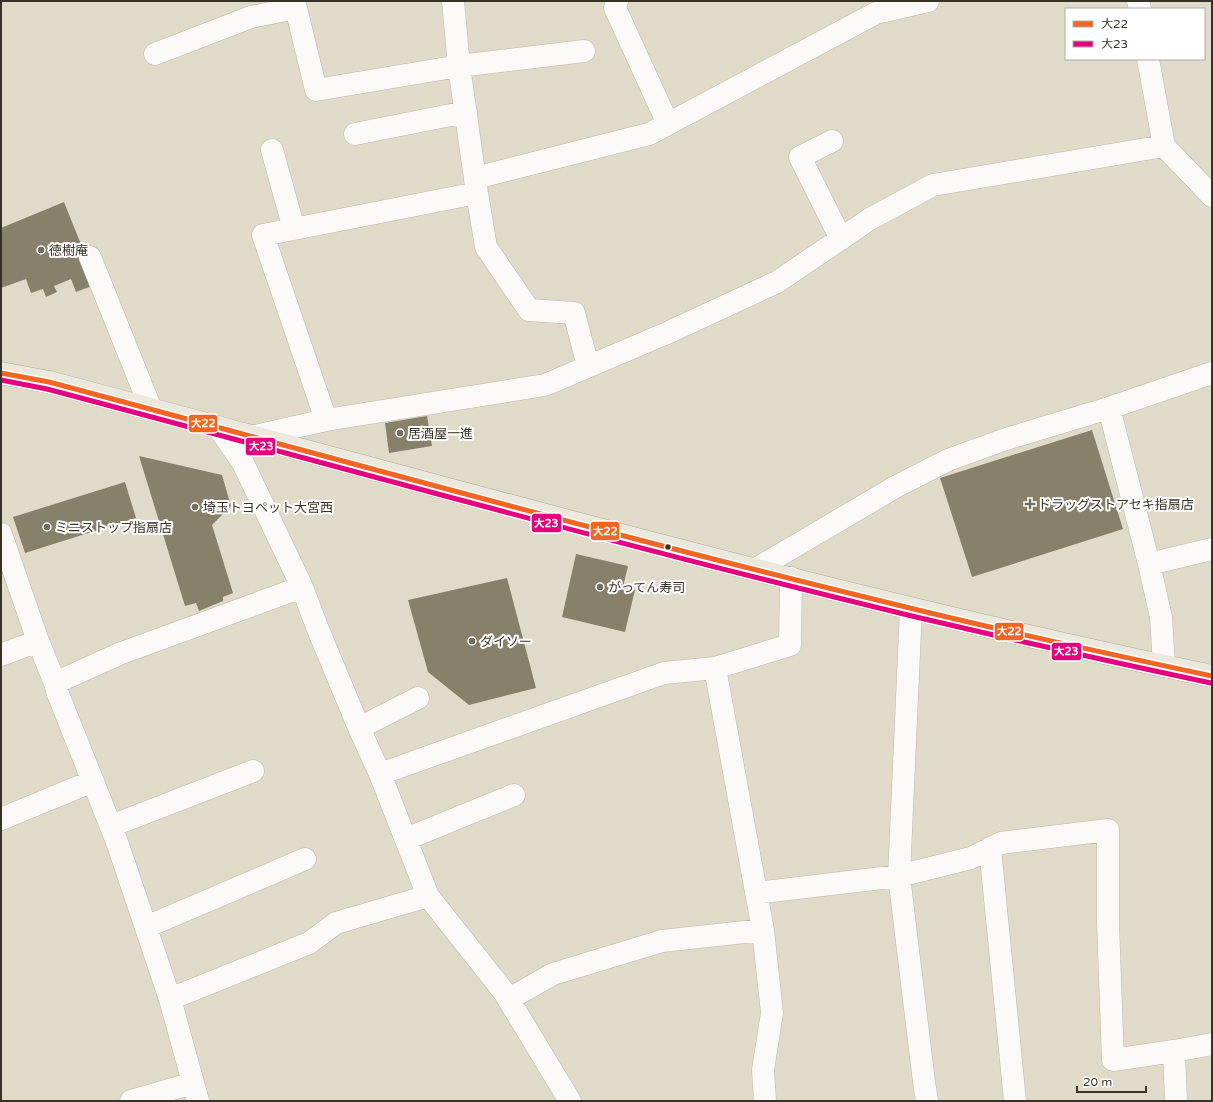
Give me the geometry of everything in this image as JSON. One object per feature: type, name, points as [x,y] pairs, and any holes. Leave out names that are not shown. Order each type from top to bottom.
[{"type":"main road","points":[[1,373],[49,382],[911,609],[1212,676]]},
{"type":"street","points":[[453,1],[459,66],[486,247],[529,310],[574,313],[588,366]]},
{"type":"street","points":[[616,1],[615,8],[668,124]]},
{"type":"street","points":[[326,420],[263,235],[294,229],[476,185],[648,134],[876,13],[928,1]]},
{"type":"street","points":[[155,54],[248,9],[296,8],[316,90],[459,66],[584,52]]},
{"type":"street","points":[[1148,60],[1164,146],[1212,196]]},
{"type":"street","points":[[355,134],[466,112]]},
{"type":"street","points":[[832,141],[800,157],[841,239]]},
{"type":"street","points":[[255,436],[326,420],[545,384],[667,334],[777,282],[870,219],[933,185],[1164,146]]},
{"type":"street","points":[[272,150],[294,229]]},
{"type":"street","points":[[90,257],[151,409]]},
{"type":"street","points":[[756,569],[897,486],[948,460],[1006,439],[1109,408],[1212,373]]},
{"type":"street","points":[[1109,408],[1161,617],[1164,666]]},
{"type":"street","points":[[218,427],[243,463],[302,587],[359,728],[380,774],[428,896],[509,999],[570,1101]]},
{"type":"street","points":[[1,534],[38,641],[111,826],[170,999],[195,1092],[131,1101]]},
{"type":"street","points":[[1149,564],[1212,549]]},
{"type":"street","points":[[380,774],[664,673],[715,668],[790,645],[791,578]]},
{"type":"street","points":[[55,683],[119,654],[302,587]]},
{"type":"street","points":[[911,609],[898,876],[927,1101]]},
{"type":"street","points":[[1,655],[38,641]]},
{"type":"street","points":[[715,668],[763,930],[772,1013],[763,1070],[766,1101]]},
{"type":"street","points":[[359,728],[418,698]]},
{"type":"street","points":[[111,826],[253,771]]},
{"type":"street","points":[[1,819],[93,781]]},
{"type":"street","points":[[406,839],[514,795]]},
{"type":"street","points":[[756,893],[898,876],[971,858],[1001,843],[1108,830],[1108,923],[1113,1060],[1174,1052],[1212,1044]]},
{"type":"street","points":[[990,848],[1015,1101]]},
{"type":"street","points":[[146,927],[305,859]]},
{"type":"street","points":[[170,999],[309,943],[336,923],[428,896]]},
{"type":"street","points":[[509,999],[554,974],[662,941],[763,930]]},
{"type":"street","points":[[1174,1052],[1176,1101]]},
{"type":"building","points":[[64,202],[97,284],[76,292],[71,279],[54,286],[57,292],[46,297],[43,289],[31,293],[26,279],[1,288],[1,228]]},
{"type":"building","points":[[427,416],[432,446],[389,453],[385,423]]},
{"type":"building","points":[[1092,430],[1123,529],[972,577],[940,478]]},
{"type":"building","points":[[139,456],[222,475],[231,506],[212,525],[233,593],[223,597],[223,601],[199,611],[196,603],[185,606]]},
{"type":"building","points":[[125,482],[136,518],[25,553],[13,517]]},
{"type":"building","points":[[576,554],[628,566],[623,587],[635,590],[625,632],[562,617]]},
{"type":"building","points":[[507,578],[536,688],[469,705],[428,672],[408,600]]},
{"type":"transit line","name":"大22","points":[[1,373],[49,382],[700,556],[918,610],[1212,676]]},
{"type":"transit line","name":"大23","points":[[1,380],[47,389],[698,563],[916,617],[1211,683]]},
{"type":"place","name":"徳樹庵","points":[[41,250]]},
{"type":"place","name":"居酒屋一進","points":[[400,433]]},
{"type":"place","name":"ドラッグストアセキ指扇店","points":[[1030,504]]},
{"type":"place","name":"埼玉トヨペット大宮西","points":[[195,507]]},
{"type":"place","name":"ミニストップ指扇店","points":[[47,527]]},
{"type":"place","name":"がってん寿司","points":[[600,587]]},
{"type":"place","name":"ダイソー","points":[[472,641]]}]
